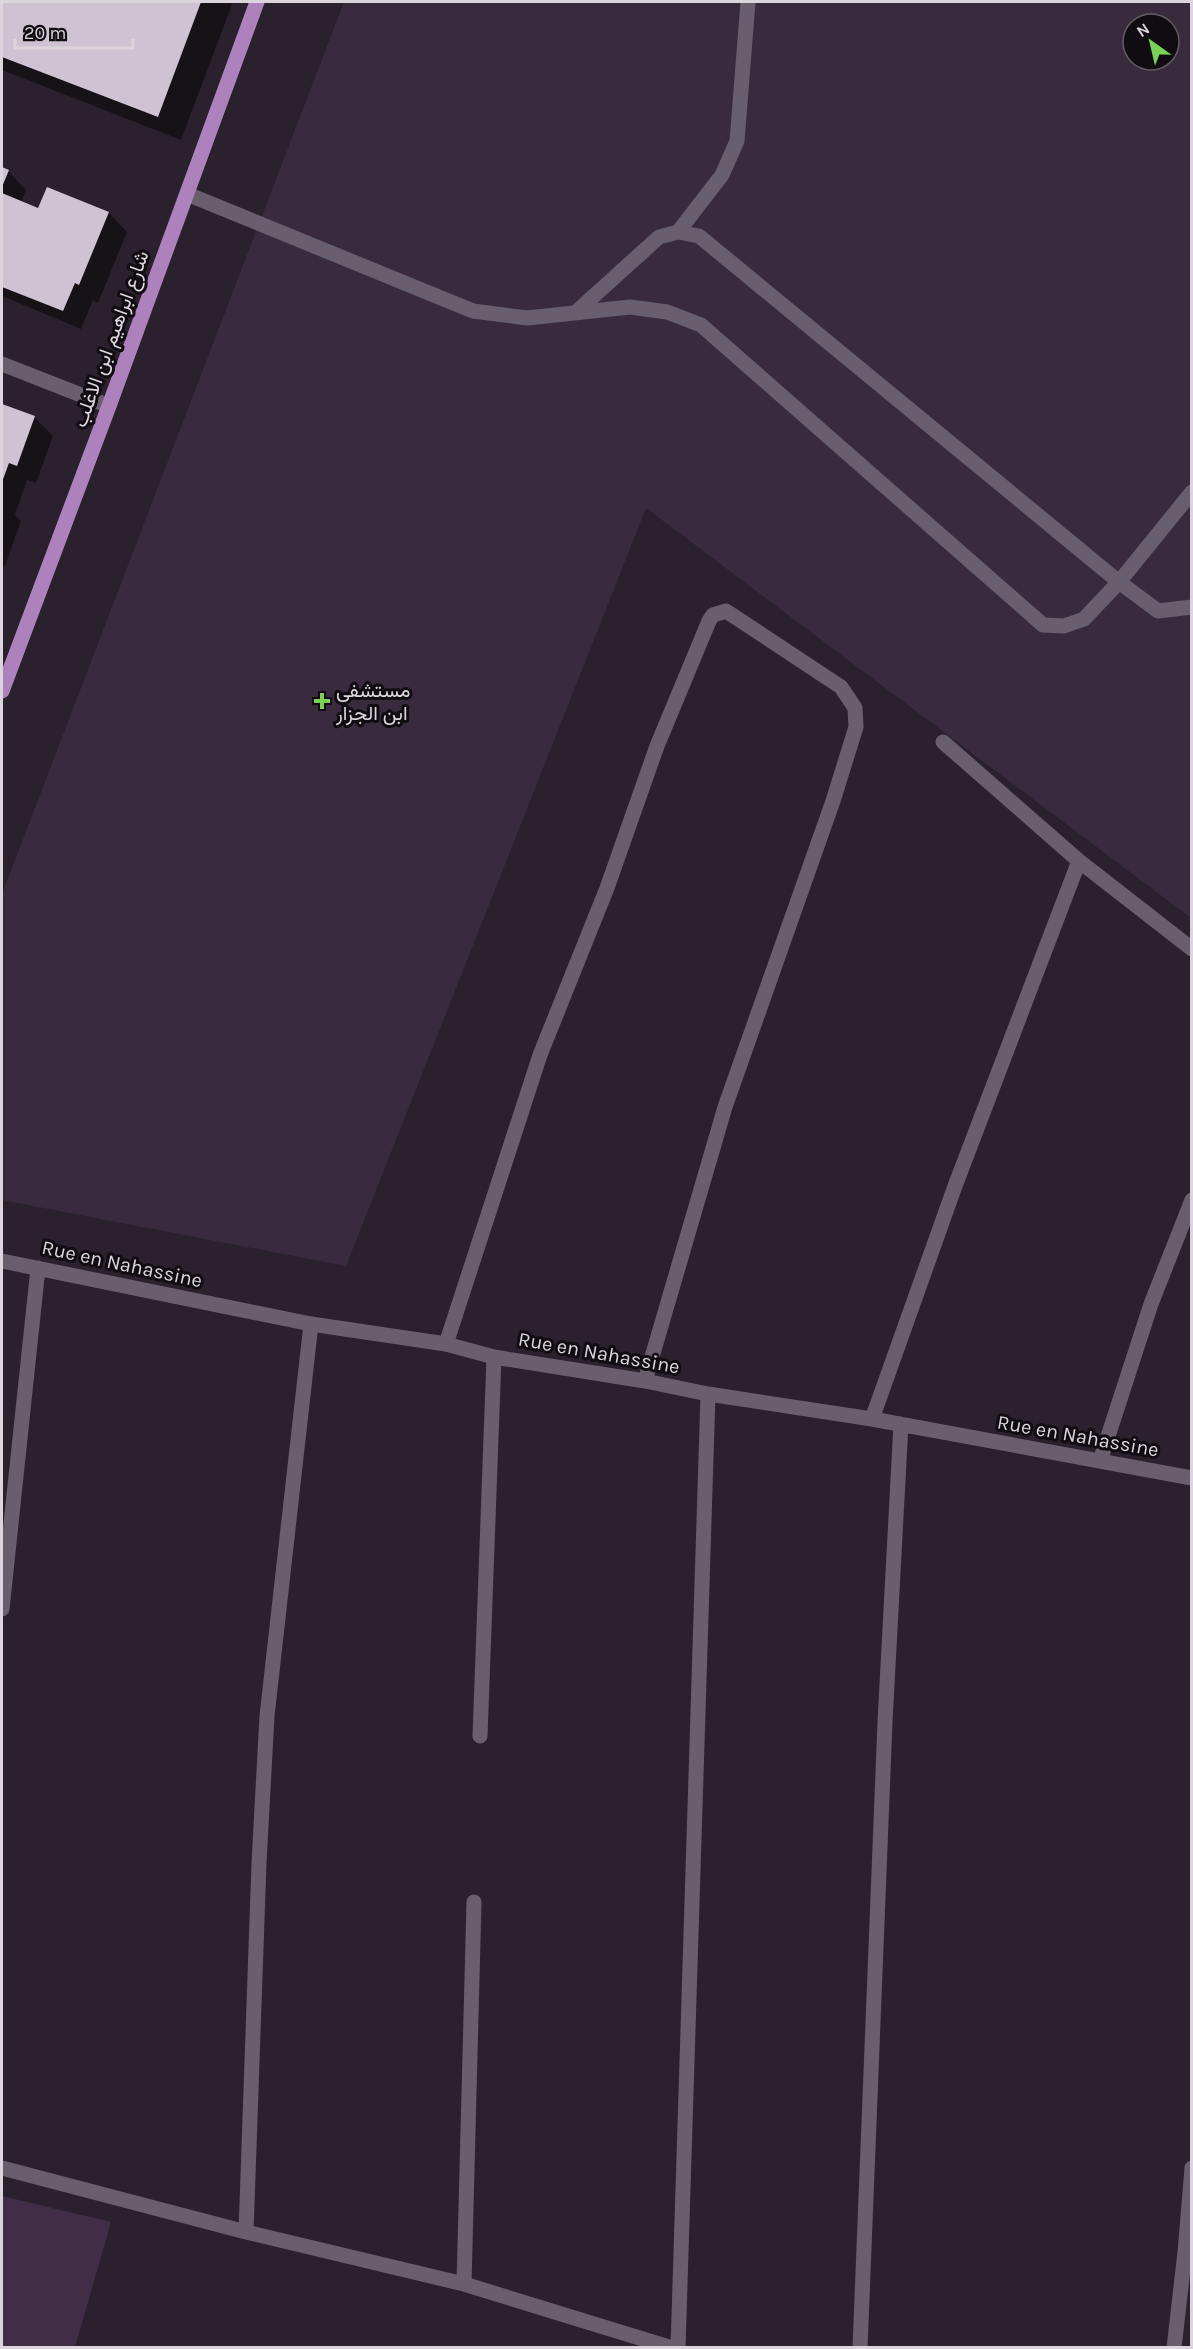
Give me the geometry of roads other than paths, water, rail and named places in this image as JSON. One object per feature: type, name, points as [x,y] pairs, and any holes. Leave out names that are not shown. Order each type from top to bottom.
[{"type":"main road","name":"شارع ابراهيم ابن الاغلب","points":[[2,691],[257,2]]},
{"type":"street","points":[[678,232],[722,175],[736,141],[748,2]]},
{"type":"street","points":[[186,194],[473,311],[527,318],[630,308],[667,312],[701,325],[1043,625],[1064,626],[1084,619],[1119,582],[1191,492]]},
{"type":"street","points":[[575,313],[659,237],[678,232],[699,236],[1119,582],[1158,611],[1191,607]]},
{"type":"street","points":[[2,364],[109,406]]},
{"type":"street","points":[[446,1344],[540,1055],[607,888],[657,746],[709,621],[713,615],[726,611],[841,687],[855,708],[856,727],[833,801],[725,1107],[645,1381]]},
{"type":"street","points":[[943,742],[1079,861],[1191,949]]},
{"type":"street","points":[[872,1419],[959,1175],[1079,861]]},
{"type":"street","points":[[1100,1461],[1151,1305],[1191,1200]]},
{"type":"street","name":"Rue en Nahassine","points":[[2,1261],[310,1324],[446,1344],[494,1357],[901,1424],[1191,1478]]},
{"type":"street","points":[[2,1609],[38,1268]]},
{"type":"street","points":[[246,2232],[259,1863],[267,1716],[310,1324]]},
{"type":"street","points":[[480,1736],[494,1357]]},
{"type":"street","points":[[678,2348],[708,1394]]},
{"type":"street","points":[[860,2348],[885,1722],[901,1424]]},
{"type":"street","points":[[465,2284],[474,1902]]},
{"type":"street","points":[[2,2168],[246,2232],[465,2284],[672,2348]]},
{"type":"street","points":[[1174,2348],[1185,2252],[1191,2168]]},
{"type":"place","name":"مستشفى ابن الجزار","points":[[322,701]]}]
